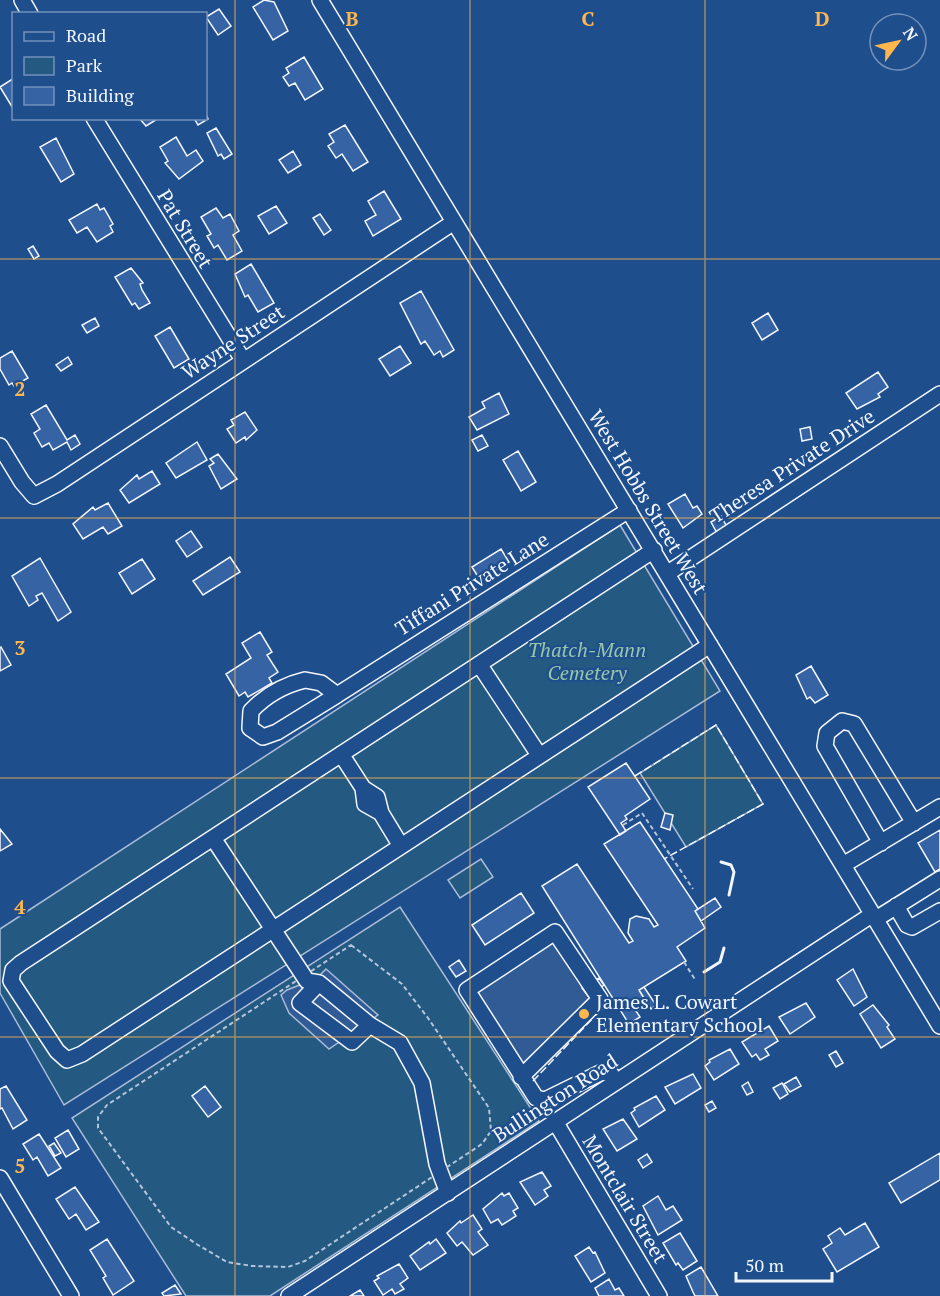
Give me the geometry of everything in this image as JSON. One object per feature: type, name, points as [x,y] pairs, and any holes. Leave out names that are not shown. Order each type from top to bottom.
[{"type":"street","name":"West Hobbs Street West","points":[[320,0],[843,866],[936,1009],[940,1026]]},
{"type":"street","name":"Pat Street","points":[[95,120],[243,360]]},
{"type":"street","name":"Wayne Street","points":[[0,446],[22,483],[34,496],[57,484],[454,222]]},
{"type":"street","name":"Theresa Private Drive","points":[[668,573],[940,394]]},
{"type":"street","name":"Tiffani Private Lane","points":[[338,694],[321,683],[305,680],[290,683],[263,698],[251,711],[250,728],[263,737],[277,732],[338,694],[628,510]]},
{"type":"street","points":[[654,550],[21,963],[13,970],[11,981],[57,1051],[67,1060],[82,1054],[710,645]]},
{"type":"street","points":[[479,664],[539,755]]},
{"type":"street","points":[[881,843],[825,746],[824,740],[832,728],[842,722],[849,721],[854,724],[914,823]]},
{"type":"street","points":[[341,754],[363,788],[365,804],[381,813],[401,846]]},
{"type":"street","points":[[843,866],[940,807]]},
{"type":"street","points":[[213,838],[307,981],[318,983],[370,1025],[400,1043],[422,1083],[440,1171],[448,1193]]},
{"type":"street","name":"Bullington Road","points":[[295,1294],[874,916],[896,906],[940,879]]},
{"type":"street","points":[[896,906],[907,925],[912,927],[940,911]]},
{"type":"street","points":[[521,1077],[600,999],[555,932],[467,990],[521,1077],[536,1098],[545,1100],[602,1072],[612,1074]]},
{"type":"street","points":[[318,983],[300,1003],[352,1042],[370,1025]]},
{"type":"street","name":"Montclair Street","points":[[556,1123],[658,1296]]},
{"type":"street","points":[[0,1178],[71,1296]]},
{"type":"path","points":[[623,825],[642,813],[693,889]]},
{"type":"path","points":[[351,945],[402,984],[489,1108],[491,1131],[482,1144],[305,1261],[288,1267],[252,1266],[226,1262],[171,1227],[98,1128],[98,1117],[107,1105],[304,976],[351,945]]},
{"type":"path","points":[[684,962],[696,981]]},
{"type":"green space","name":"Thatch-Mann Cemetery","points":[[620,525],[720,691],[64,1105],[0,993],[0,929]]},
{"type":"green space","points":[[716,725],[763,804],[686,847],[640,773]]},
{"type":"green space","points":[[481,859],[493,877],[460,898],[448,880]]},
{"type":"green space","points":[[400,907],[539,1121],[270,1296],[186,1296],[72,1118]]},
{"type":"shaded area","points":[[555,932],[600,999],[521,1077],[467,990]]},
{"type":"shaded area","points":[[326,969],[378,1015],[329,1049],[289,1013],[281,995],[287,990],[317,978]]},
{"type":"building","points":[[264,0],[274,2],[288,31],[273,40],[253,7]]},
{"type":"building","points":[[219,9],[231,26],[218,35],[207,16]]},
{"type":"building","points":[[304,57],[323,89],[305,100],[295,83],[289,86],[283,77],[289,73],[286,68]]},
{"type":"building","points":[[12,79],[12,107],[0,87]]},
{"type":"building","points":[[141,120],[156,120],[146,126]]},
{"type":"building","points":[[195,120],[206,120],[198,125]]},
{"type":"building","points":[[345,125],[368,162],[353,171],[342,154],[336,158],[328,146],[334,142],[329,134]]},
{"type":"building","points":[[216,128],[232,154],[224,159],[221,154],[218,156],[207,133]]},
{"type":"building","points":[[176,137],[187,156],[196,150],[203,161],[179,179],[165,163],[168,161],[160,147]]},
{"type":"building","points":[[56,138],[74,174],[61,182],[40,147]]},
{"type":"building","points":[[293,151],[301,165],[288,173],[279,160]]},
{"type":"building","points":[[384,191],[401,219],[373,236],[365,221],[376,215],[368,201]]},
{"type":"building","points":[[97,204],[100,210],[104,208],[113,224],[110,226],[113,232],[97,242],[87,227],[77,233],[69,220]]},
{"type":"building","points":[[276,206],[287,223],[269,234],[258,216]]},
{"type":"building","points":[[216,208],[223,218],[230,214],[239,231],[233,235],[242,251],[227,260],[218,245],[214,248],[207,236],[211,234],[201,217]]},
{"type":"building","points":[[320,214],[331,230],[324,235],[313,218]]},
{"type":"building","points":[[33,246],[39,256],[34,259],[28,249]]},
{"type":"building","points":[[251,264],[274,303],[258,312],[248,295],[245,297],[235,274]]},
{"type":"building","points":[[131,268],[143,283],[140,284],[142,290],[150,303],[139,309],[135,303],[132,305],[115,277]]},
{"type":"building","points":[[421,291],[454,350],[443,357],[440,351],[434,355],[425,341],[421,344],[400,303]]},
{"type":"building","points":[[768,313],[778,330],[762,340],[752,323]]},
{"type":"building","points":[[95,318],[99,326],[87,333],[82,325]]},
{"type":"building","points":[[170,327],[189,359],[174,368],[155,336]]},
{"type":"building","points":[[400,346],[411,363],[390,376],[379,359]]},
{"type":"building","points":[[12,351],[28,378],[14,386],[12,383],[9,385],[0,369],[0,358]]},
{"type":"building","points":[[68,357],[72,364],[61,371],[56,365]]},
{"type":"building","points":[[878,372],[888,387],[878,394],[880,397],[857,409],[846,393]]},
{"type":"building","points":[[499,393],[509,414],[477,430],[469,417],[485,408],[482,402]]},
{"type":"building","points":[[46,405],[67,440],[75,435],[80,444],[71,450],[67,442],[53,450],[49,443],[42,447],[34,433],[40,429],[31,414]]},
{"type":"building","points":[[245,412],[257,430],[246,440],[245,437],[236,443],[227,429],[234,425],[231,420]]},
{"type":"building","points":[[810,427],[812,439],[802,441],[800,429]]},
{"type":"building","points":[[482,435],[488,446],[478,451],[472,440]]},
{"type":"building","points":[[197,442],[207,460],[176,478],[166,463]]},
{"type":"building","points":[[518,451],[536,482],[521,491],[503,460]]},
{"type":"building","points":[[218,454],[237,479],[221,489],[209,466],[214,463],[210,459]]},
{"type":"building","points":[[152,471],[160,484],[129,503],[120,490],[137,475],[139,479]]},
{"type":"building","points":[[685,494],[693,508],[697,506],[702,514],[683,528],[668,504]]},
{"type":"building","points":[[108,503],[122,526],[108,534],[103,527],[83,539],[73,524],[93,507],[95,510]]},
{"type":"building","points":[[721,516],[727,527],[717,533],[711,522]]},
{"type":"building","points":[[191,531],[202,547],[187,557],[176,541]]},
{"type":"building","points":[[501,549],[509,562],[496,570],[497,573],[480,580],[472,567]]},
{"type":"building","points":[[230,557],[240,572],[203,595],[193,581]]},
{"type":"building","points":[[40,558],[71,612],[58,621],[42,593],[36,596],[38,600],[29,606],[12,576]]},
{"type":"building","points":[[142,559],[155,579],[132,594],[119,573]]},
{"type":"building","points":[[260,632],[272,652],[267,655],[278,672],[269,678],[272,683],[248,697],[245,692],[239,696],[226,674],[251,658],[242,643]]},
{"type":"building","points":[[0,648],[11,665],[0,671]]},
{"type":"building","points":[[811,666],[828,695],[815,703],[810,697],[807,699],[796,675]]},
{"type":"building","points":[[626,763],[650,799],[625,816],[627,819],[621,823],[626,831],[620,835],[588,787]]},
{"type":"building","points":[[665,813],[673,815],[670,830],[661,827]]},
{"type":"building","name":"James L. Cowart Elementary School","points":[[640,822],[698,909],[695,911],[705,928],[677,947],[686,961],[639,990],[647,1004],[636,1011],[640,1017],[629,1024],[542,886],[577,864],[629,943],[633,941],[628,933],[630,919],[636,916],[649,919],[654,927],[658,925],[604,844]]},
{"type":"building","points":[[0,829],[12,844],[0,851]]},
{"type":"building","points":[[940,830],[940,869],[935,872],[918,843]]},
{"type":"building","points":[[521,893],[534,913],[485,945],[472,925]]},
{"type":"building","points":[[715,898],[721,907],[701,921],[695,911]]},
{"type":"building","points":[[459,960],[466,971],[456,977],[449,967]]},
{"type":"building","points":[[853,969],[867,997],[854,1006],[837,980]]},
{"type":"building","points":[[599,978],[604,985],[588,996],[582,988]]},
{"type":"building","points":[[644,987],[656,1005],[651,1009],[639,990]]},
{"type":"building","points":[[806,1003],[815,1017],[790,1034],[779,1017]]},
{"type":"building","points":[[873,1005],[889,1025],[887,1027],[895,1039],[881,1048],[860,1014]]},
{"type":"building","points":[[769,1026],[778,1041],[765,1049],[769,1055],[760,1060],[756,1054],[752,1057],[742,1042]]},
{"type":"building","points":[[730,1049],[739,1064],[714,1080],[705,1066],[710,1062],[709,1060]]},
{"type":"building","points":[[836,1051],[843,1063],[836,1067],[829,1055]]},
{"type":"building","points":[[693,1074],[701,1088],[675,1104],[665,1087]]},
{"type":"building","points":[[796,1077],[801,1086],[790,1092],[784,1084]]},
{"type":"building","points":[[748,1082],[753,1092],[747,1095],[742,1086]]},
{"type":"building","points":[[782,1083],[788,1094],[780,1099],[773,1088]]},
{"type":"building","points":[[6,1086],[27,1120],[13,1129],[2,1108],[0,1109],[0,1089]]},
{"type":"building","points":[[205,1086],[221,1107],[208,1117],[192,1096]]},
{"type":"building","points":[[656,1096],[665,1110],[639,1127],[631,1113],[635,1110],[634,1108]]},
{"type":"building","points":[[712,1101],[716,1108],[709,1112],[705,1105]]},
{"type":"building","points":[[623,1119],[637,1139],[617,1151],[603,1129]]},
{"type":"building","points":[[68,1130],[79,1149],[66,1157],[55,1138]]},
{"type":"building","points":[[39,1134],[61,1168],[48,1176],[37,1157],[33,1160],[23,1144]]},
{"type":"building","points":[[54,1143],[61,1153],[55,1156],[49,1146]]},
{"type":"building","points":[[940,1153],[940,1180],[901,1203],[889,1183]]},
{"type":"building","points":[[647,1154],[652,1162],[643,1168],[638,1160]]},
{"type":"building","points":[[542,1172],[551,1186],[544,1190],[548,1196],[535,1205],[520,1182]]},
{"type":"building","points":[[75,1187],[99,1222],[86,1230],[76,1214],[69,1219],[56,1199]]},
{"type":"building","points":[[502,1193],[504,1196],[509,1193],[518,1208],[513,1211],[516,1216],[502,1225],[498,1219],[491,1223],[483,1209]]},
{"type":"building","points":[[658,1196],[666,1210],[673,1206],[682,1220],[658,1235],[643,1206]]},
{"type":"building","points":[[473,1215],[482,1229],[478,1232],[488,1245],[473,1255],[462,1242],[457,1246],[447,1233],[460,1221],[461,1223]]},
{"type":"building","points":[[865,1223],[879,1247],[837,1272],[823,1249],[832,1243],[828,1236],[840,1228],[845,1235]]},
{"type":"building","points":[[680,1233],[697,1261],[683,1270],[678,1263],[676,1265],[663,1243]]},
{"type":"building","points":[[107,1239],[134,1281],[113,1295],[103,1278],[106,1276],[90,1250]]},
{"type":"building","points":[[436,1239],[446,1253],[420,1270],[410,1256]]},
{"type":"building","points":[[589,1247],[593,1253],[595,1252],[605,1273],[591,1282],[575,1256]]},
{"type":"building","points":[[399,1264],[408,1278],[400,1284],[404,1289],[395,1294],[392,1289],[383,1295],[374,1281],[379,1278],[377,1276]]},
{"type":"building","points":[[701,1267],[718,1296],[695,1296],[686,1276]]},
{"type":"building","points":[[609,1279],[615,1290],[619,1288],[624,1296],[599,1296],[595,1288]]},
{"type":"building","points":[[175,1285],[181,1294],[164,1296],[162,1293]]},
{"type":"building","points":[[360,1290],[364,1296],[350,1296]]},
{"type":"fence","points":[[635,776],[716,725],[763,804],[664,859]]},
{"type":"fence","points":[[533,1081],[612,998]]},
{"type":"wall","points":[[721,862],[731,865],[734,872],[729,895]]},
{"type":"wall","points":[[704,972],[720,962],[724,948]]},
{"type":"place","name":"James L. Cowart Elementary School","points":[[584,1014]]}]
